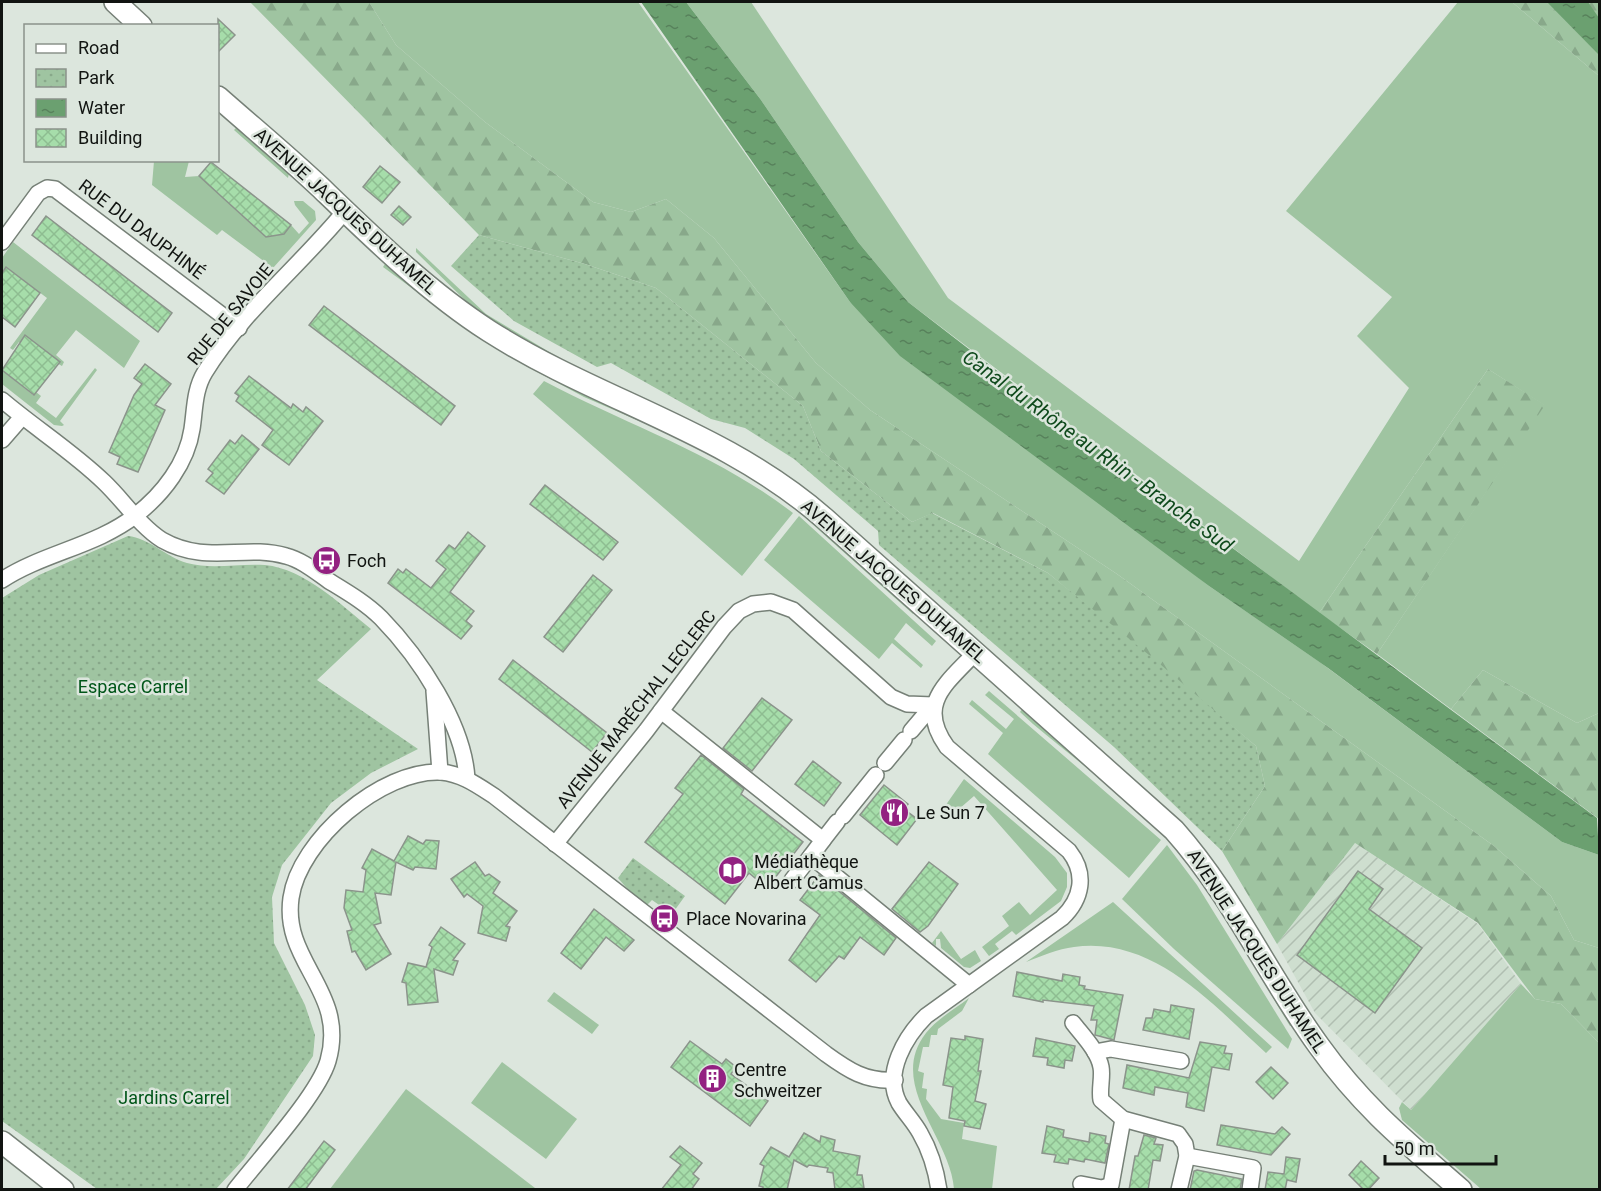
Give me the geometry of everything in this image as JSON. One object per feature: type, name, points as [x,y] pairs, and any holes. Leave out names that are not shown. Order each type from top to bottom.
[{"type":"main road","points":[[115,2],[139,24]]},
{"type":"main road","name":"AVENUE JACQUES DUHAMEL","points":[[219,98],[392,255],[487,330],[578,381],[696,433],[791,491],[1174,830],[1198,857],[1303,1022],[1354,1092],[1377,1117],[1461,1190]]},
{"type":"main road","points":[[2,1142],[63,1190]]},
{"type":"street","name":"RUE DU DAUPHINÉ","points":[[2,242],[38,193],[47,188],[55,189],[239,328]]},
{"type":"street","name":"RUE DE SAVOIE","points":[[2,580],[37,561],[102,535],[136,515],[165,486],[183,459],[189,444],[198,386],[204,373],[239,328],[345,211]]},
{"type":"street","points":[[2,400],[104,482],[162,540],[189,550],[218,555],[273,553],[296,559],[364,604],[382,619],[434,688],[461,739],[466,757],[467,779]]},
{"type":"street","points":[[2,440],[22,417]]},
{"type":"street","name":"AVENUE MARÉCHAL LECLERC","points":[[555,844],[733,616],[753,604],[766,602],[793,610],[891,696],[907,704],[933,705]]},
{"type":"street","points":[[792,880],[945,687],[975,653]]},
{"type":"street","points":[[434,688],[440,772]]},
{"type":"street","points":[[933,705],[936,729],[947,747],[1069,851],[1077,863],[1080,876],[1080,889],[1070,911],[940,1004],[914,1028],[900,1052],[895,1080],[899,1102],[928,1150],[939,1190]]},
{"type":"street","points":[[661,711],[823,840]]},
{"type":"street","points":[[235,1190],[301,1105],[327,1062],[332,1017],[320,988],[296,943],[291,927],[291,896],[298,874],[337,819],[354,806],[397,781],[412,776],[440,772],[467,779],[854,1074],[883,1081],[895,1080]]},
{"type":"street","points":[[811,856],[969,985]]},
{"type":"street","points":[[1073,1023],[1095,1052],[1102,1068],[1101,1100],[1123,1119],[1178,1134],[1185,1144],[1187,1156],[1179,1190]]},
{"type":"street","points":[[1095,1052],[1111,1049],[1181,1060]]},
{"type":"street","points":[[1081,1184],[1102,1188],[1111,1185],[1123,1119]]},
{"type":"street","points":[[1187,1156],[1253,1168],[1250,1190]]},
{"type":"shaded area","points":[[1355,843],[1478,924],[1521,984],[1411,1110],[1315,1013],[1277,944]]},
{"type":"green space","points":[[250,2],[369,2],[396,45],[485,122],[593,202],[631,212],[666,199],[714,238],[816,363],[870,410],[1117,574],[1494,846],[1551,896],[1574,940],[1599,948],[1599,1043],[1561,1004],[1535,999],[1478,923],[1355,843],[1277,944],[1222,851],[1265,786],[1256,746],[1048,573],[933,513],[912,522],[821,451],[803,406],[656,288],[585,264],[479,235]]},
{"type":"green space","points":[[369,2],[638,2],[850,302],[1209,586],[1321,663],[1562,842],[1599,855],[1599,948],[1574,940],[1551,896],[1494,846],[1117,574],[870,410],[816,363],[714,238],[666,199],[631,212],[593,202],[485,122],[396,45]]},
{"type":"green space","points":[[686,2],[751,2],[948,298],[1299,561],[1409,388],[1357,336],[1392,297],[1286,211],[1458,2],[1512,2],[1599,76],[1599,713],[1577,723],[1483,670],[1451,709],[1377,654],[1544,405],[1488,369],[1319,613],[908,302],[858,242],[761,100]]},
{"type":"green space","points":[[1512,2],[1599,2],[1599,76],[1519,8]]},
{"type":"green space","points":[[236,128],[289,173],[288,178],[234,130]]},
{"type":"green space","points":[[154,162],[189,162],[185,177],[199,176],[266,237],[284,234],[291,225],[299,234],[309,223],[294,201],[303,201],[315,211],[316,220],[273,268],[222,230],[217,235],[152,185]]},
{"type":"green space","points":[[479,235],[585,264],[656,288],[803,406],[821,451],[912,522],[932,513],[1048,573],[1154,659],[1256,746],[1265,786],[1222,851],[1114,747],[879,545],[878,531],[794,459],[745,428],[711,419],[611,363],[597,367],[514,321],[451,266]]},
{"type":"green space","points":[[13,242],[140,341],[124,368],[76,330],[56,355],[64,362],[62,366],[19,342],[13,350],[10,348],[47,298],[6,267],[2,273],[2,258]]},
{"type":"green space","points":[[416,248],[486,314],[556,356],[554,360],[473,308],[416,252]]},
{"type":"green space","points":[[385,264],[456,317],[531,364],[599,400],[693,440],[737,465],[791,502],[915,611],[913,614],[783,498],[706,450],[584,397],[530,368],[480,338],[383,267]]},
{"type":"green space","points":[[95,368],[97,370],[60,421],[64,425],[62,426],[54,425],[2,384],[2,370],[33,395],[36,392],[41,396],[36,403],[56,418]]},
{"type":"green space","points":[[1488,369],[1545,405],[1377,654],[1319,613]]},
{"type":"green space","points":[[544,381],[733,473],[793,513],[742,576],[533,394]]},
{"type":"green space","points":[[799,516],[936,641],[932,646],[906,623],[894,639],[923,665],[921,668],[892,643],[879,659],[764,560]]},
{"type":"green space","points":[[128,536],[143,540],[187,563],[207,566],[265,565],[280,568],[294,573],[335,599],[371,629],[317,680],[418,749],[371,773],[331,803],[282,865],[272,897],[274,943],[305,1005],[315,1035],[313,1056],[244,1159],[216,1189],[97,1189],[2,1121],[2,598],[39,575]]},
{"type":"green space","points":[[1483,670],[1577,723],[1599,713],[1599,819],[1451,709]]},
{"type":"green space","points":[[989,691],[1161,840],[1129,878],[988,754],[1003,733],[969,704],[972,700],[1006,729],[1014,719],[985,695]]},
{"type":"green space","points":[[1022,709],[1124,794],[1189,859],[1218,905],[1191,867],[1158,830],[1033,724],[1020,712]]},
{"type":"green space","points":[[964,779],[1055,857],[1067,873],[1067,887],[1061,901],[1016,935],[1012,931],[995,944],[999,949],[989,956],[982,947],[1009,926],[1002,916],[1019,902],[1030,915],[1057,890],[974,796],[951,816],[943,809]]},
{"type":"green space","points":[[1167,845],[1197,885],[1292,1039],[1288,1049],[1174,949],[1122,899]]},
{"type":"green space","points":[[633,858],[685,896],[672,914],[652,900],[647,905],[630,892],[618,878]]},
{"type":"green space","points":[[1113,902],[1272,1047],[1266,1053],[1203,995],[1156,963],[1130,952],[1103,946],[1074,947],[1026,962]]},
{"type":"green space","points":[[941,931],[961,959],[975,950],[981,961],[970,968],[964,967],[941,948],[940,939],[936,939],[936,946],[932,943]]},
{"type":"green space","points":[[1237,936],[1293,1025],[1290,1026]]},
{"type":"green space","points":[[1521,984],[1535,999],[1561,1004],[1599,1043],[1599,1189],[1481,1189],[1402,1120],[1399,1108],[1402,1102],[1411,1110]]},
{"type":"green space","points":[[554,992],[599,1025],[592,1034],[547,1001]]},
{"type":"green space","points":[[969,998],[962,1011],[938,1029],[937,1035],[931,1035],[929,1047],[923,1047],[918,1071],[924,1073],[922,1088],[927,1089],[926,1099],[941,1119],[964,1123],[962,1139],[997,1146],[992,1189],[954,1189],[943,1150],[916,1091],[913,1072],[916,1052],[926,1033]]},
{"type":"green space","points":[[502,1062],[577,1119],[546,1159],[471,1103]]},
{"type":"green space","points":[[406,1089],[535,1188],[330,1189]]},
{"type":"water","name":"Canal du Rhône au Rhin - Branche Sud","points":[[641,2],[686,2],[761,100],[858,242],[908,302],[1092,444],[1597,818],[1599,855],[1562,842],[1328,668],[1209,586],[900,356],[850,302]]},
{"type":"water","points":[[1547,2],[1588,2],[1599,18],[1599,55]]},
{"type":"building","points":[[218,19],[235,35],[219,51],[219,24]]},
{"type":"building","points":[[211,162],[291,225],[284,234],[266,237],[199,176]]},
{"type":"building","points":[[380,166],[400,182],[382,203],[363,187]]},
{"type":"building","points":[[399,206],[411,217],[403,225],[391,215]]},
{"type":"building","points":[[46,216],[172,313],[158,332],[32,235]]},
{"type":"building","points":[[6,267],[40,293],[15,327],[2,317],[2,273]]},
{"type":"building","points":[[324,306],[455,406],[441,425],[309,325]]},
{"type":"building","points":[[25,335],[60,362],[34,395],[2,370]]},
{"type":"building","points":[[145,364],[171,384],[155,405],[165,410],[138,472],[117,464],[120,457],[109,452],[134,395],[142,384],[134,378]]},
{"type":"building","points":[[249,376],[291,408],[293,404],[303,412],[306,407],[323,421],[289,465],[262,445],[273,430],[236,401],[239,396],[235,393]]},
{"type":"building","points":[[242,435],[259,449],[224,494],[206,481],[213,473],[208,469],[230,440],[235,444]]},
{"type":"building","points":[[545,485],[618,542],[603,560],[530,504]]},
{"type":"building","points":[[468,532],[485,546],[450,592],[474,611],[466,621],[472,626],[461,639],[388,583],[398,569],[403,573],[406,569],[431,588],[446,569],[436,561],[449,545],[455,549]]},
{"type":"building","points":[[593,575],[612,590],[563,652],[544,637]]},
{"type":"building","points":[[513,660],[607,733],[592,752],[499,679]]},
{"type":"building","points":[[762,698],[792,720],[752,771],[723,748]]},
{"type":"building","points":[[701,755],[744,789],[741,794],[803,842],[767,888],[749,873],[725,904],[645,842],[683,794],[675,788]]},
{"type":"building","points":[[813,761],[841,783],[824,806],[795,784]]},
{"type":"building","points":[[884,785],[908,804],[904,809],[917,819],[897,845],[860,815]]},
{"type":"building","points":[[408,836],[423,844],[426,840],[439,841],[436,869],[415,867],[413,870],[396,862],[391,895],[375,893],[381,923],[374,925],[391,954],[366,970],[355,951],[352,952],[347,931],[352,930],[344,908],[346,890],[363,892],[366,870],[362,868],[372,849],[394,861]]},
{"type":"building","points":[[475,862],[485,876],[489,874],[500,882],[493,893],[517,911],[506,926],[510,927],[506,941],[478,933],[483,906],[467,894],[464,897],[451,879]]},
{"type":"building","points":[[929,862],[958,884],[928,926],[920,932],[892,909]]},
{"type":"building","points":[[1358,871],[1383,889],[1369,909],[1422,948],[1375,1013],[1297,955]]},
{"type":"building","points":[[819,875],[896,938],[884,955],[860,937],[844,959],[839,956],[816,982],[789,960],[820,915],[800,900]]},
{"type":"building","points":[[594,909],[634,940],[624,951],[606,937],[581,969],[561,953]]},
{"type":"building","points":[[441,927],[465,944],[453,960],[458,961],[453,975],[434,969],[438,1002],[408,1005],[406,983],[402,982],[408,963],[426,967],[432,947],[429,945]]},
{"type":"building","points":[[1017,972],[1062,981],[1063,974],[1080,977],[1079,985],[1085,986],[1084,989],[1123,995],[1114,1040],[1095,1035],[1097,1020],[1091,1020],[1094,1006],[1043,1000],[1043,1002],[1013,996]]},
{"type":"building","points":[[1171,1005],[1194,1009],[1189,1039],[1143,1030],[1146,1018],[1152,1018],[1154,1009],[1170,1012]]},
{"type":"building","points":[[965,1036],[983,1039],[978,1071],[981,1071],[975,1101],[986,1104],[980,1129],[964,1126],[965,1121],[949,1118],[953,1087],[943,1085],[951,1038],[965,1040]]},
{"type":"building","points":[[1036,1038],[1075,1046],[1072,1061],[1065,1060],[1064,1068],[1047,1065],[1048,1058],[1033,1056]]},
{"type":"building","name":"Centre Schweitzer","points":[[690,1041],[722,1064],[726,1059],[736,1067],[731,1074],[768,1101],[750,1126],[671,1067]]},
{"type":"building","points":[[1200,1042],[1226,1046],[1224,1053],[1232,1054],[1229,1070],[1212,1067],[1204,1111],[1186,1107],[1188,1093],[1155,1087],[1154,1095],[1123,1088],[1127,1065],[1189,1078]]},
{"type":"building","points":[[1271,1067],[1288,1083],[1273,1099],[1256,1082]]},
{"type":"building","points":[[1221,1125],[1275,1134],[1282,1127],[1290,1134],[1271,1155],[1217,1145]]},
{"type":"building","points":[[1047,1126],[1064,1130],[1063,1137],[1089,1142],[1090,1133],[1106,1136],[1105,1143],[1109,1144],[1105,1163],[1085,1159],[1084,1162],[1069,1159],[1068,1164],[1054,1162],[1056,1155],[1042,1153]]},
{"type":"building","points":[[804,1133],[820,1142],[821,1136],[835,1140],[833,1151],[860,1156],[857,1175],[862,1175],[864,1188],[835,1190],[833,1173],[827,1172],[828,1168],[809,1165],[807,1167],[794,1160],[787,1190],[763,1190],[763,1187],[759,1186],[764,1166],[760,1164],[771,1147],[789,1157]]},
{"type":"building","points":[[1144,1135],[1156,1138],[1154,1144],[1163,1145],[1160,1161],[1153,1160],[1148,1190],[1129,1190],[1135,1156],[1138,1156]]},
{"type":"building","points":[[324,1141],[335,1150],[305,1190],[287,1190]]},
{"type":"building","points":[[680,1146],[702,1163],[693,1174],[699,1179],[691,1190],[661,1190],[681,1165],[670,1157]]},
{"type":"building","points":[[1286,1157],[1300,1159],[1296,1182],[1287,1180],[1285,1190],[1265,1190],[1268,1172],[1284,1174]]},
{"type":"building","points":[[1361,1161],[1379,1178],[1368,1190],[1364,1190],[1349,1175]]},
{"type":"building","points":[[1194,1171],[1242,1179],[1240,1190],[1190,1190]]},
{"type":"place","name":"Foch","points":[[326,560]]},
{"type":"place","name":"Le Sun 7","points":[[895,812]]},
{"type":"place","name":"Médiathèque Albert Camus","points":[[733,871]]},
{"type":"place","name":"Place Novarina","points":[[665,918]]},
{"type":"place","name":"Centre Schweitzer","points":[[713,1079]]},
{"type":"park label","name":"Espace Carrel","points":[[133,686]]},
{"type":"park label","name":"Jardins Carrel","points":[[174,1097]]}]
